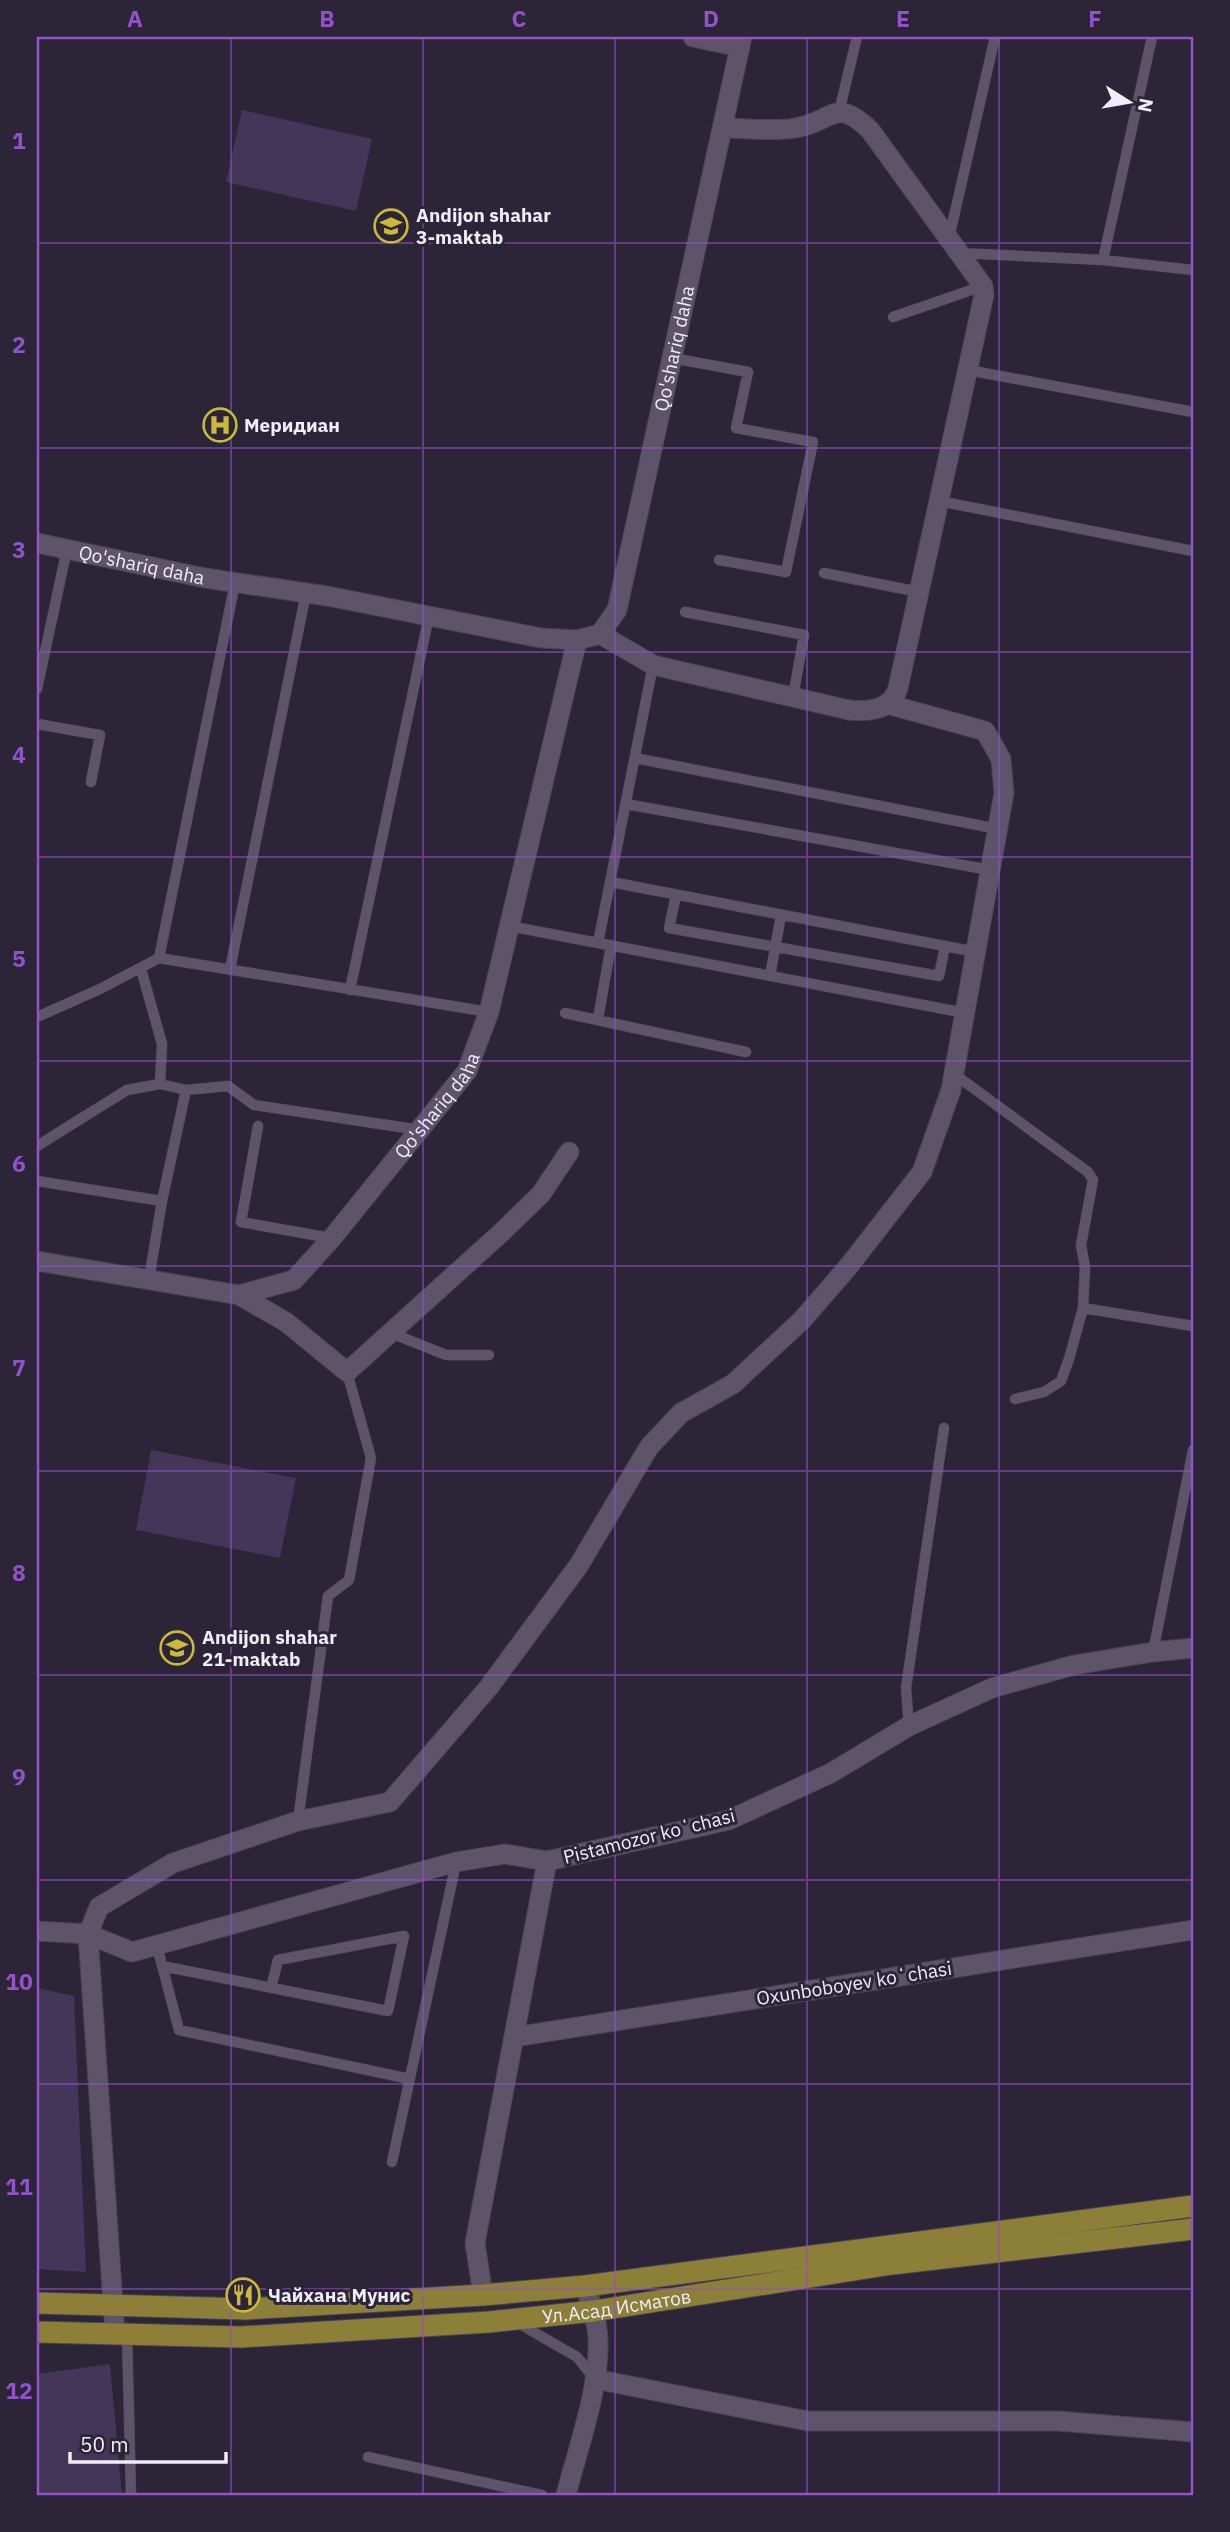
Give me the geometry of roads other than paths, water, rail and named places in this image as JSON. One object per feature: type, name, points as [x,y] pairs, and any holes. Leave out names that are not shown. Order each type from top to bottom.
[{"type":"main road","name":"Ул.Асад Исматов","points":[[37,2303],[246,2309],[483,2295],[585,2286],[1193,2206]]},
{"type":"main road","name":"Ул.Асад Исматов","points":[[37,2332],[241,2336],[512,2319],[594,2311],[892,2264],[1193,2229]]},
{"type":"street","points":[[692,37],[741,42]]},
{"type":"street","name":"Qo'shariq daha","points":[[37,543],[235,583],[306,593],[541,638],[577,640],[600,634],[617,610],[741,42]]},
{"type":"street","points":[[600,634],[653,665],[793,697],[866,712],[887,704],[896,695],[984,295],[983,286],[870,130],[856,116],[839,112],[796,128],[723,128]]},
{"type":"street","name":"Qo'shariq daha","points":[[37,1261],[239,1295],[294,1280],[332,1238],[467,1070],[489,1013],[577,640]]},
{"type":"street","points":[[121,2333],[114,2305],[88,1934],[99,1907],[173,1863],[298,1821],[390,1802],[489,1687],[570,1576],[649,1447],[681,1413],[733,1384],[802,1320],[848,1267],[922,1172],[951,1090],[1004,793],[1001,760],[985,731],[887,704]]},
{"type":"street","points":[[239,1295],[286,1322],[347,1372],[541,1194],[569,1152]]},
{"type":"street","name":"Pistamozor koʻchasi","points":[[37,1931],[88,1934],[132,1952],[456,1862],[505,1854],[547,1861],[729,1819],[831,1773],[909,1726],[992,1688],[1074,1665],[1193,1648]]},
{"type":"street","points":[[483,2295],[475,2243],[547,1861]]},
{"type":"street","name":"Oxunboboyev koʻchasi","points":[[514,2037],[1193,1930]]},
{"type":"street","points":[[566,2495],[595,2379],[598,2340],[594,2311],[585,2286]]},
{"type":"street","points":[[595,2379],[808,2420],[1058,2421],[1193,2432]]},
{"type":"lane","points":[[839,112],[857,37]]},
{"type":"lane","points":[[995,37],[954,246],[1193,270]]},
{"type":"lane","points":[[1103,260],[1152,37]]},
{"type":"lane","points":[[893,317],[983,286]]},
{"type":"lane","points":[[672,358],[748,372],[736,428],[813,442],[786,572],[719,560]]},
{"type":"lane","points":[[968,370],[1193,412]]},
{"type":"lane","points":[[939,502],[1193,551]]},
{"type":"lane","points":[[37,688],[67,550]]},
{"type":"lane","points":[[824,573],[919,592]]},
{"type":"lane","points":[[159,958],[235,583]]},
{"type":"lane","points":[[230,969],[306,593]]},
{"type":"lane","points":[[685,612],[804,635],[793,697]]},
{"type":"lane","points":[[350,990],[429,616]]},
{"type":"lane","points":[[598,943],[653,665]]},
{"type":"lane","points":[[37,724],[100,735],[91,782]]},
{"type":"lane","points":[[635,758],[998,829]]},
{"type":"lane","points":[[626,804],[990,870]]},
{"type":"lane","points":[[611,882],[976,952]]},
{"type":"lane","points":[[676,895],[669,928],[939,976],[945,946]]},
{"type":"lane","points":[[770,976],[781,915]]},
{"type":"lane","points":[[508,926],[966,1013]]},
{"type":"lane","points":[[598,1019],[611,945]]},
{"type":"lane","points":[[37,1017],[159,958],[489,1013]]},
{"type":"lane","points":[[141,969],[162,1044],[160,1084]]},
{"type":"lane","points":[[565,1013],[746,1052]]},
{"type":"lane","points":[[954,1074],[1088,1172],[1093,1180],[1081,1245],[1085,1267],[1083,1308],[1061,1381],[1044,1392],[1015,1399]]},
{"type":"lane","points":[[37,1146],[127,1090],[160,1084],[186,1090],[228,1086],[254,1105],[421,1130]]},
{"type":"lane","points":[[149,1279],[162,1201],[186,1090]]},
{"type":"lane","points":[[258,1126],[241,1222],[332,1238]]},
{"type":"lane","points":[[37,1181],[162,1201]]},
{"type":"lane","points":[[1083,1308],[1193,1326]]},
{"type":"lane","points":[[390,1333],[446,1355],[489,1355]]},
{"type":"lane","points":[[298,1821],[328,1596],[349,1580],[370,1458],[347,1372]]},
{"type":"lane","points":[[909,1726],[906,1688],[944,1428]]},
{"type":"lane","points":[[1153,1652],[1193,1450]]},
{"type":"lane","points":[[392,2162],[456,1862]]},
{"type":"lane","points":[[162,1966],[271,1988],[388,2011],[404,1936],[278,1960],[271,1988]]},
{"type":"lane","points":[[157,1946],[179,2030],[410,2079]]},
{"type":"lane","points":[[512,2319],[578,2357],[595,2379]]},
{"type":"lane","points":[[121,2333],[131,2495]]},
{"type":"lane","points":[[368,2457],[542,2495]]},
{"type":"place","name":"Andijon shahar 3-maktab","points":[[391,226]]},
{"type":"place","name":"Меридиан","points":[[220,425]]},
{"type":"place","name":"Andijon shahar 21-maktab","points":[[177,1648]]},
{"type":"place","name":"Чайхана Мунис","points":[[243,2295]]}]
